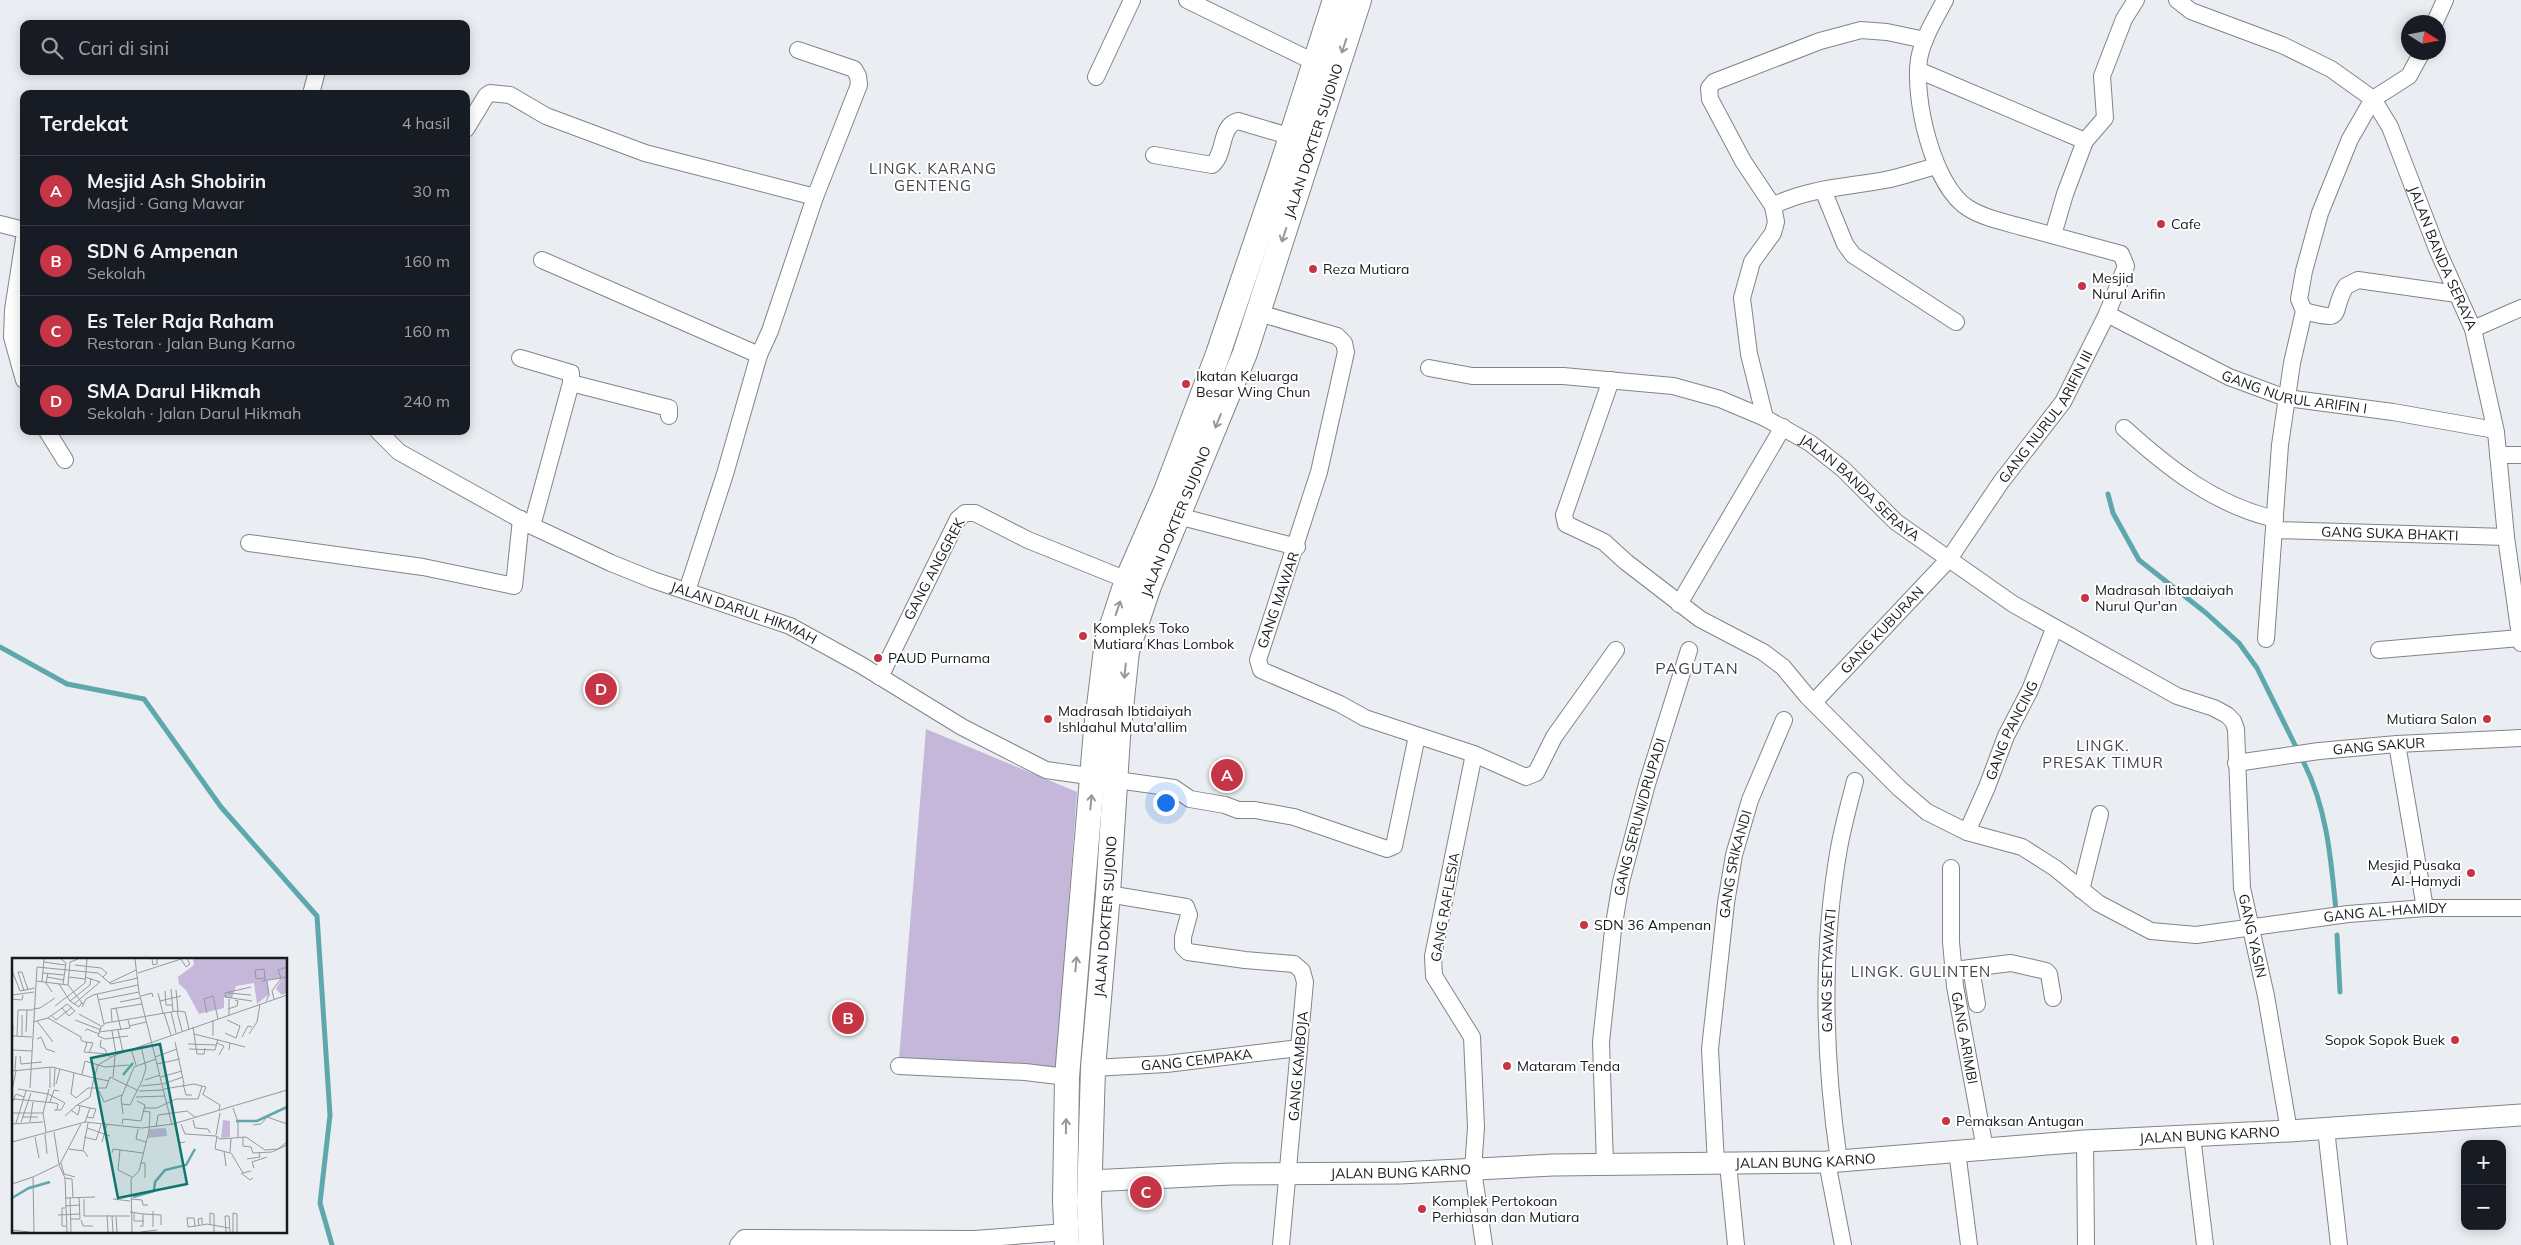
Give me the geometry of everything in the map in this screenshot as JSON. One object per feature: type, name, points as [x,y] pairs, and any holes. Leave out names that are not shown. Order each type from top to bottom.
[{"type":"highway","points":[[1067,1238],[1065,1160],[1067,1077],[1105,778],[1099,703],[1107,641],[1127,580],[1166,491],[1214,363],[1292,137],[1335,0]]},
{"type":"highway","name":"JALAN DOKTER SUJONO","points":[[1091,1245],[1089,1181],[1093,1068],[1108,894],[1105,778],[1127,651],[1149,586],[1228,396],[1259,313],[1359,0]]},
{"type":"highway","points":[[1281,168],[1304,174]]},
{"type":"highway","points":[[1065,1160],[1089,1181],[1065,1201]]},
{"type":"main road","name":"JALAN BUNG KARNO","points":[[1089,1181],[1287,1173],[1400,1173],[1605,1165],[1833,1161],[2085,1141],[2289,1132],[2445,1119],[2521,1115]]},
{"type":"street","points":[[1096,77],[1132,0]]},
{"type":"street","points":[[1187,0],[1314,62]]},
{"type":"street","points":[[1945,0],[1925,40],[1918,70],[1922,110],[1937,166],[1956,199],[1979,215],[2053,235],[2065,194],[2085,141],[2105,118],[2102,76],[2124,19],[2136,0]]},
{"type":"street","name":"JALAN BANDA SERAYA","points":[[2177,0],[2191,11],[2282,45],[2331,69],[2373,99],[2390,126],[2457,294],[2473,329],[2496,430],[2506,537],[2517,574],[2521,641]]},
{"type":"street","points":[[2438,15],[2445,0]]},
{"type":"street","points":[[1765,418],[1748,354],[1742,298],[1752,262],[1773,233],[1776,222],[1773,206],[1743,161],[1710,99],[1708,91],[1711,84],[1820,41],[1861,30],[1887,32],[1925,40]]},
{"type":"street","points":[[687,591],[725,474],[759,355],[770,331],[815,197],[858,88],[859,79],[854,69],[798,50]]},
{"type":"street","points":[[2266,640],[2274,524],[2286,398],[2304,311],[2299,297],[2320,212],[2350,139],[2373,99],[2409,76],[2418,60]]},
{"type":"street","points":[[1918,70],[2085,141]]},
{"type":"street","points":[[312,90],[316,75]]},
{"type":"street","points":[[470,122],[486,96],[490,93],[505,94],[546,116],[645,154],[815,197]]},
{"type":"street","points":[[1154,155],[1212,164],[1216,160],[1228,127],[1238,121],[1292,137]]},
{"type":"street","points":[[1773,206],[1785,200],[1823,190],[1886,180],[1937,166]]},
{"type":"street","points":[[1823,190],[1841,236],[1854,255],[1956,322]]},
{"type":"street","points":[[0,224],[20,229]]},
{"type":"street","name":"GANG NURUL ARIFIN III","points":[[1948,559],[2012,467],[2063,402],[2107,314],[2126,266],[2121,254],[2053,235]]},
{"type":"street","points":[[542,260],[759,355]]},
{"type":"street","points":[[20,263],[12,310],[12,338],[20,366]]},
{"type":"street","points":[[2304,311],[2326,317],[2332,316],[2338,310],[2346,286],[2358,280],[2457,294]]},
{"type":"street","points":[[2473,329],[2521,308]]},
{"type":"street","name":"GANG MAWAR","points":[[1259,313],[1337,336],[1346,349],[1319,472],[1258,660],[1260,668],[1264,673],[1340,704],[1365,718],[1474,754],[1524,777],[1530,777],[1536,773],[1554,737],[1616,650]]},
{"type":"street","name":"GANG NURUL ARIFIN I","points":[[2107,314],[2229,377],[2286,398],[2393,412],[2496,430]]},
{"type":"street","points":[[249,543],[423,567],[514,586],[526,522],[571,383],[571,373],[520,358]]},
{"type":"street","name":"JALAN BANDA SERAYA","points":[[1430,368],[1472,376],[1564,376],[1673,386],[1720,399],[1765,418],[1783,427],[1829,458],[1896,522],[2014,604],[2054,629],[2177,696],[2214,708],[2227,715],[2234,721],[2236,739]]},
{"type":"street","name":"GANG AL-HAMIDY","points":[[1612,380],[1564,520],[1568,525],[1589,533],[1604,542],[1700,619],[1763,652],[1782,668],[1913,800],[1941,820],[1967,832],[2022,846],[2055,868],[2098,903],[2151,931],[2196,935],[2249,926],[2348,914],[2425,908],[2521,908]]},
{"type":"street","points":[[571,383],[669,408],[669,416]]},
{"type":"street","points":[[1679,604],[1783,427]]},
{"type":"street","name":"GANG SUKA BHAKTI","points":[[2124,428],[2192,484],[2222,500],[2257,514],[2274,524],[2506,537]]},
{"type":"street","points":[[49,435],[65,460]]},
{"type":"street","name":"JALAN DARUL HIKMAH","points":[[382,435],[399,452],[526,522],[611,563],[790,626],[880,676],[962,728],[1046,770],[1062,774],[1174,788],[1190,799],[1238,810],[1255,810],[1294,817],[1387,850],[1394,846],[1417,736]]},
{"type":"street","points":[[2498,455],[2521,455]]},
{"type":"street","name":"GANG ANGGREK","points":[[880,676],[958,519],[963,514],[975,513],[1028,540],[1127,580]]},
{"type":"street","points":[[1178,516],[1296,547]]},
{"type":"street","name":"GANG KUBURAN","points":[[1814,702],[1948,559]]},
{"type":"street","name":"GANG PANCING","points":[[1967,832],[1987,787],[2006,736],[2030,690],[2054,629]]},
{"type":"street","points":[[2379,650],[2521,641]]},
{"type":"street","name":"GANG SERUNI/DRUPADI","points":[[1605,1165],[1601,1042],[1613,930],[1621,882],[1647,784],[1689,650]]},
{"type":"street","name":"GANG SRIKANDI","points":[[1736,1245],[1722,1164],[1710,1049],[1726,903],[1734,856],[1750,800],[1784,720]]},
{"type":"street","name":"GANG SAKUR","points":[[2236,763],[2319,750],[2521,738]]},
{"type":"street","name":"GANG YASIN","points":[[2236,739],[2242,888],[2267,1003],[2289,1132]]},
{"type":"street","points":[[2397,744],[2425,908]]},
{"type":"street","name":"GANG RAFLESIA","points":[[1474,754],[1433,956],[1434,976],[1445,996],[1467,1025],[1472,1037],[1476,1127],[1473,1170],[1484,1245]]},
{"type":"street","name":"GANG SETYAWATI","points":[[1833,1161],[1833,1122],[1827,1016],[1830,921],[1839,849],[1855,782]]},
{"type":"street","points":[[2081,890],[2100,814]]},
{"type":"street","name":"GANG ARIMBI","points":[[1951,868],[1951,942],[1962,969],[1958,1003],[1985,1148]]},
{"type":"street","name":"GANG KAMBOJA","points":[[1108,894],[1186,908],[1189,915],[1184,936],[1184,947],[1190,953],[1294,964],[1302,971],[1305,979],[1281,1245]]},
{"type":"street","points":[[1977,1004],[1962,969],[2011,963],[2046,971],[2049,974],[2053,998]]},
{"type":"street","name":"GANG CEMPAKA","points":[[1093,1068],[1166,1064],[1299,1048]]},
{"type":"street","points":[[899,1066],[1007,1071],[1067,1077]]},
{"type":"street","points":[[2326,1129],[2339,1245]]},
{"type":"street","points":[[2192,1136],[2205,1245]]},
{"type":"street","points":[[2085,1141],[2086,1245]]},
{"type":"street","points":[[1957,1150],[1970,1245]]},
{"type":"street","points":[[1833,1161],[1843,1245]]},
{"type":"street","points":[[738,1245],[744,1238],[1067,1238]]},
{"type":"shaded area","points":[[926,729],[1077,792],[1056,1071],[899,1059]]},
{"type":"waterway","points":[[2108,494],[2113,513],[2139,560],[2206,613],[2239,643],[2257,668],[2298,751]]},
{"type":"waterway","points":[[0,647],[67,684],[144,699],[221,807],[317,916],[330,1115],[320,1203],[332,1245]]},
{"type":"waterway","points":[[2304,763],[2312,780],[2323,816],[2330,853],[2336,911]]},
{"type":"waterway","points":[[2337,935],[2340,992]]},
{"type":"place","name":"Cafe","points":[[2161,224]]},
{"type":"place","name":"Reza Mutiara","points":[[1313,269]]},
{"type":"place","name":"Mesjid Nurul Arifin","points":[[2082,286]]},
{"type":"place","name":"Ikatan Keluarga Besar Wing Chun","points":[[1186,384]]},
{"type":"place","name":"Madrasah Ibtadaiyah Nurul Qur'an","points":[[2085,598]]},
{"type":"place","name":"Kompleks Toko Mutiara Khas Lombok","points":[[1083,636]]},
{"type":"place","name":"PAUD Purnama","points":[[878,658]]},
{"type":"place","name":"SMA Darul Hikmah","points":[[601,689]]},
{"type":"place","name":"Madrasah Ibtidaiyah Ishlaahul Muta'allim","points":[[1048,719]]},
{"type":"place","name":"Mutiara Salon","points":[[2487,719]]},
{"type":"place","name":"Mesjid Ash Shobirin","points":[[1227,775]]},
{"type":"place","name":"Mesjid Pusaka Al-Hamydi","points":[[2471,873]]},
{"type":"place","name":"SDN 36 Ampenan","points":[[1584,925]]},
{"type":"place","name":"SDN 6 Ampenan","points":[[848,1018]]},
{"type":"place","name":"Sopok Sopok Buek","points":[[2455,1040]]},
{"type":"place","name":"Mataram Tenda","points":[[1507,1066]]},
{"type":"place","name":"Pemaksan Antugan","points":[[1946,1121]]},
{"type":"place","name":"Es Teler Raja Raham","points":[[1146,1192]]},
{"type":"place","name":"Komplek Pertokoan Perhiasan dan Mutiara","points":[[1422,1209]]},
{"type":"district","name":"LINGK. KARANG GENTENG","points":[[933,178]]},
{"type":"district","name":"PAGUTAN","points":[[1697,668]]},
{"type":"district","name":"LINGK. PRESAK TIMUR","points":[[2103,754]]},
{"type":"district","name":"LINGK. GULINTEN","points":[[1921,972]]}]
